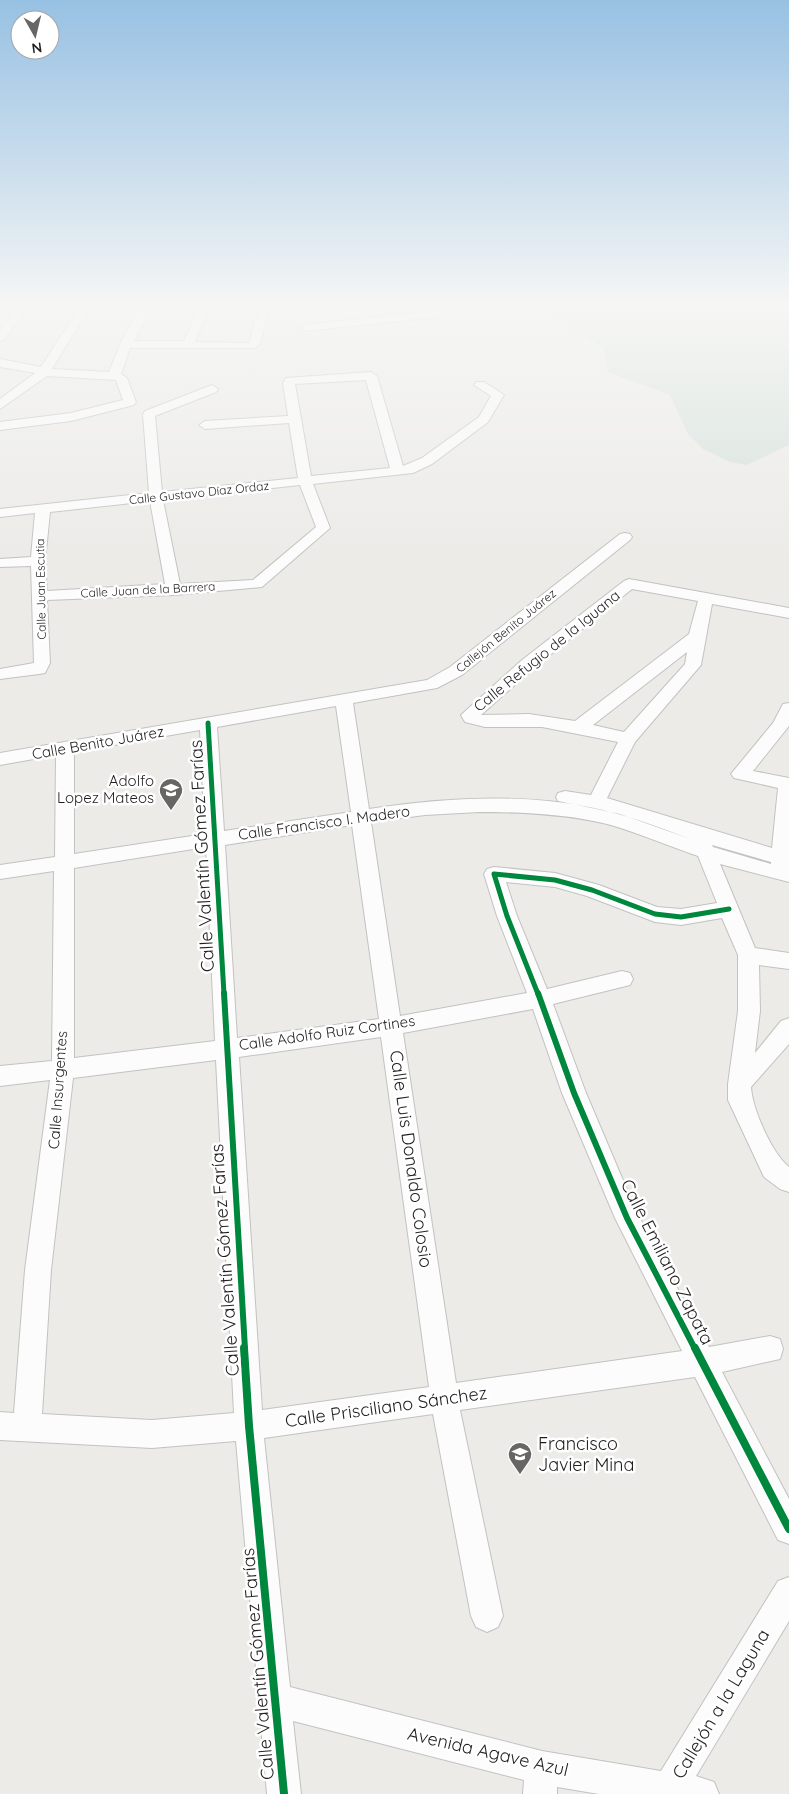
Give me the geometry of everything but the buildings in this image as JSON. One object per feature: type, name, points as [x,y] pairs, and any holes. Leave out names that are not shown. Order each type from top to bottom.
[{"type":"street","points":[[0,405],[22,389]]},
{"type":"street","points":[[0,426],[71,417],[130,402],[125,389]]},
{"type":"street","points":[[174,590],[156,498],[149,414],[212,389]]},
{"type":"street","points":[[289,389],[306,481]]},
{"type":"street","points":[[375,389],[398,471]]},
{"type":"street","name":"Calle Gustavo Díaz Ordaz","points":[[0,513],[156,498],[415,468],[484,419],[498,395],[488,389]]},
{"type":"street","points":[[205,425],[296,419]]},
{"type":"street","name":"Calle Juan de la Barrera","points":[[40,596],[257,584],[323,528],[306,481]]},
{"type":"street","name":"Calle Juan Escutia","points":[[0,674],[39,669],[42,663],[38,561],[43,508]]},
{"type":"street","name":"Callejón Benito Juárez","points":[[344,700],[431,684],[456,672],[625,537]]},
{"type":"street","points":[[0,563],[38,561]]},
{"type":"street","name":"Calle Refugio de la Iguana","points":[[628,739],[579,727],[527,720],[476,720],[470,715],[528,664],[629,584],[789,613]]},
{"type":"street","points":[[598,800],[628,739],[693,665],[697,636],[706,598]]},
{"type":"street","points":[[579,727],[697,636]]},
{"type":"street","name":"Calle Benito Juárez","points":[[0,759],[344,700]]},
{"type":"street","name":"Calle Luis Donaldo Colosio","points":[[344,700],[444,1398],[487,1616]]},
{"type":"street","points":[[785,866],[788,784],[740,774],[781,725],[789,708]]},
{"type":"street","name":"Calle Valentín Gómez Farías","points":[[208,723],[249,1426],[284,1794]]},
{"type":"street","name":"Calle Insurgentes","points":[[27,1429],[38,1270],[63,1068],[65,749]]},
{"type":"street","name":"Calle Francisco I. Madero","points":[[440,806],[472,795],[520,793],[598,800],[701,843]]},
{"type":"street","name":"Calle Francisco I. Madero","points":[[0,872],[216,838],[440,806],[517,806],[584,812],[785,866]]},
{"type":"street","points":[[701,843],[748,955],[749,1011],[739,1084],[740,1100],[773,1169],[789,1181]]},
{"type":"street","name":"Calle Emiliano Zapata","points":[[729,909],[681,917],[655,914],[592,890],[555,880],[494,874],[507,916],[540,999],[574,1094],[627,1218],[651,1268],[789,1529]]},
{"type":"street","points":[[748,955],[789,962]]},
{"type":"street","name":"Calle Adolfo Ruiz Cortines","points":[[0,1076],[156,1059],[392,1026],[540,999],[622,979]]},
{"type":"street","points":[[739,1084],[773,1048],[789,1027]]},
{"type":"street","name":"Calle Prisciliano Sánchez","points":[[0,1426],[27,1429],[152,1434],[249,1426],[702,1362],[770,1349]]},
{"type":"street","name":"Callejón a la Laguna","points":[[669,1789],[789,1592]]},
{"type":"street","name":"Avenida Agave Azul","points":[[276,1700],[541,1781],[669,1789],[702,1794]]},
{"type":"shaded area","points":[[653,389],[789,389],[789,445],[747,465],[730,462],[703,449],[688,434],[670,395]]},
{"type":"cycle path","points":[[208,723],[249,1426],[284,1794]]},
{"type":"cycle path","points":[[729,909],[681,917],[655,914],[592,890],[555,880],[494,874],[507,916],[574,1093],[627,1218],[789,1529]]},
{"type":"place","name":"Adolfo Lopez Mateos","points":[[171,811]]},
{"type":"place","name":"Francisco Javier Mina","points":[[520,1475]]}]
